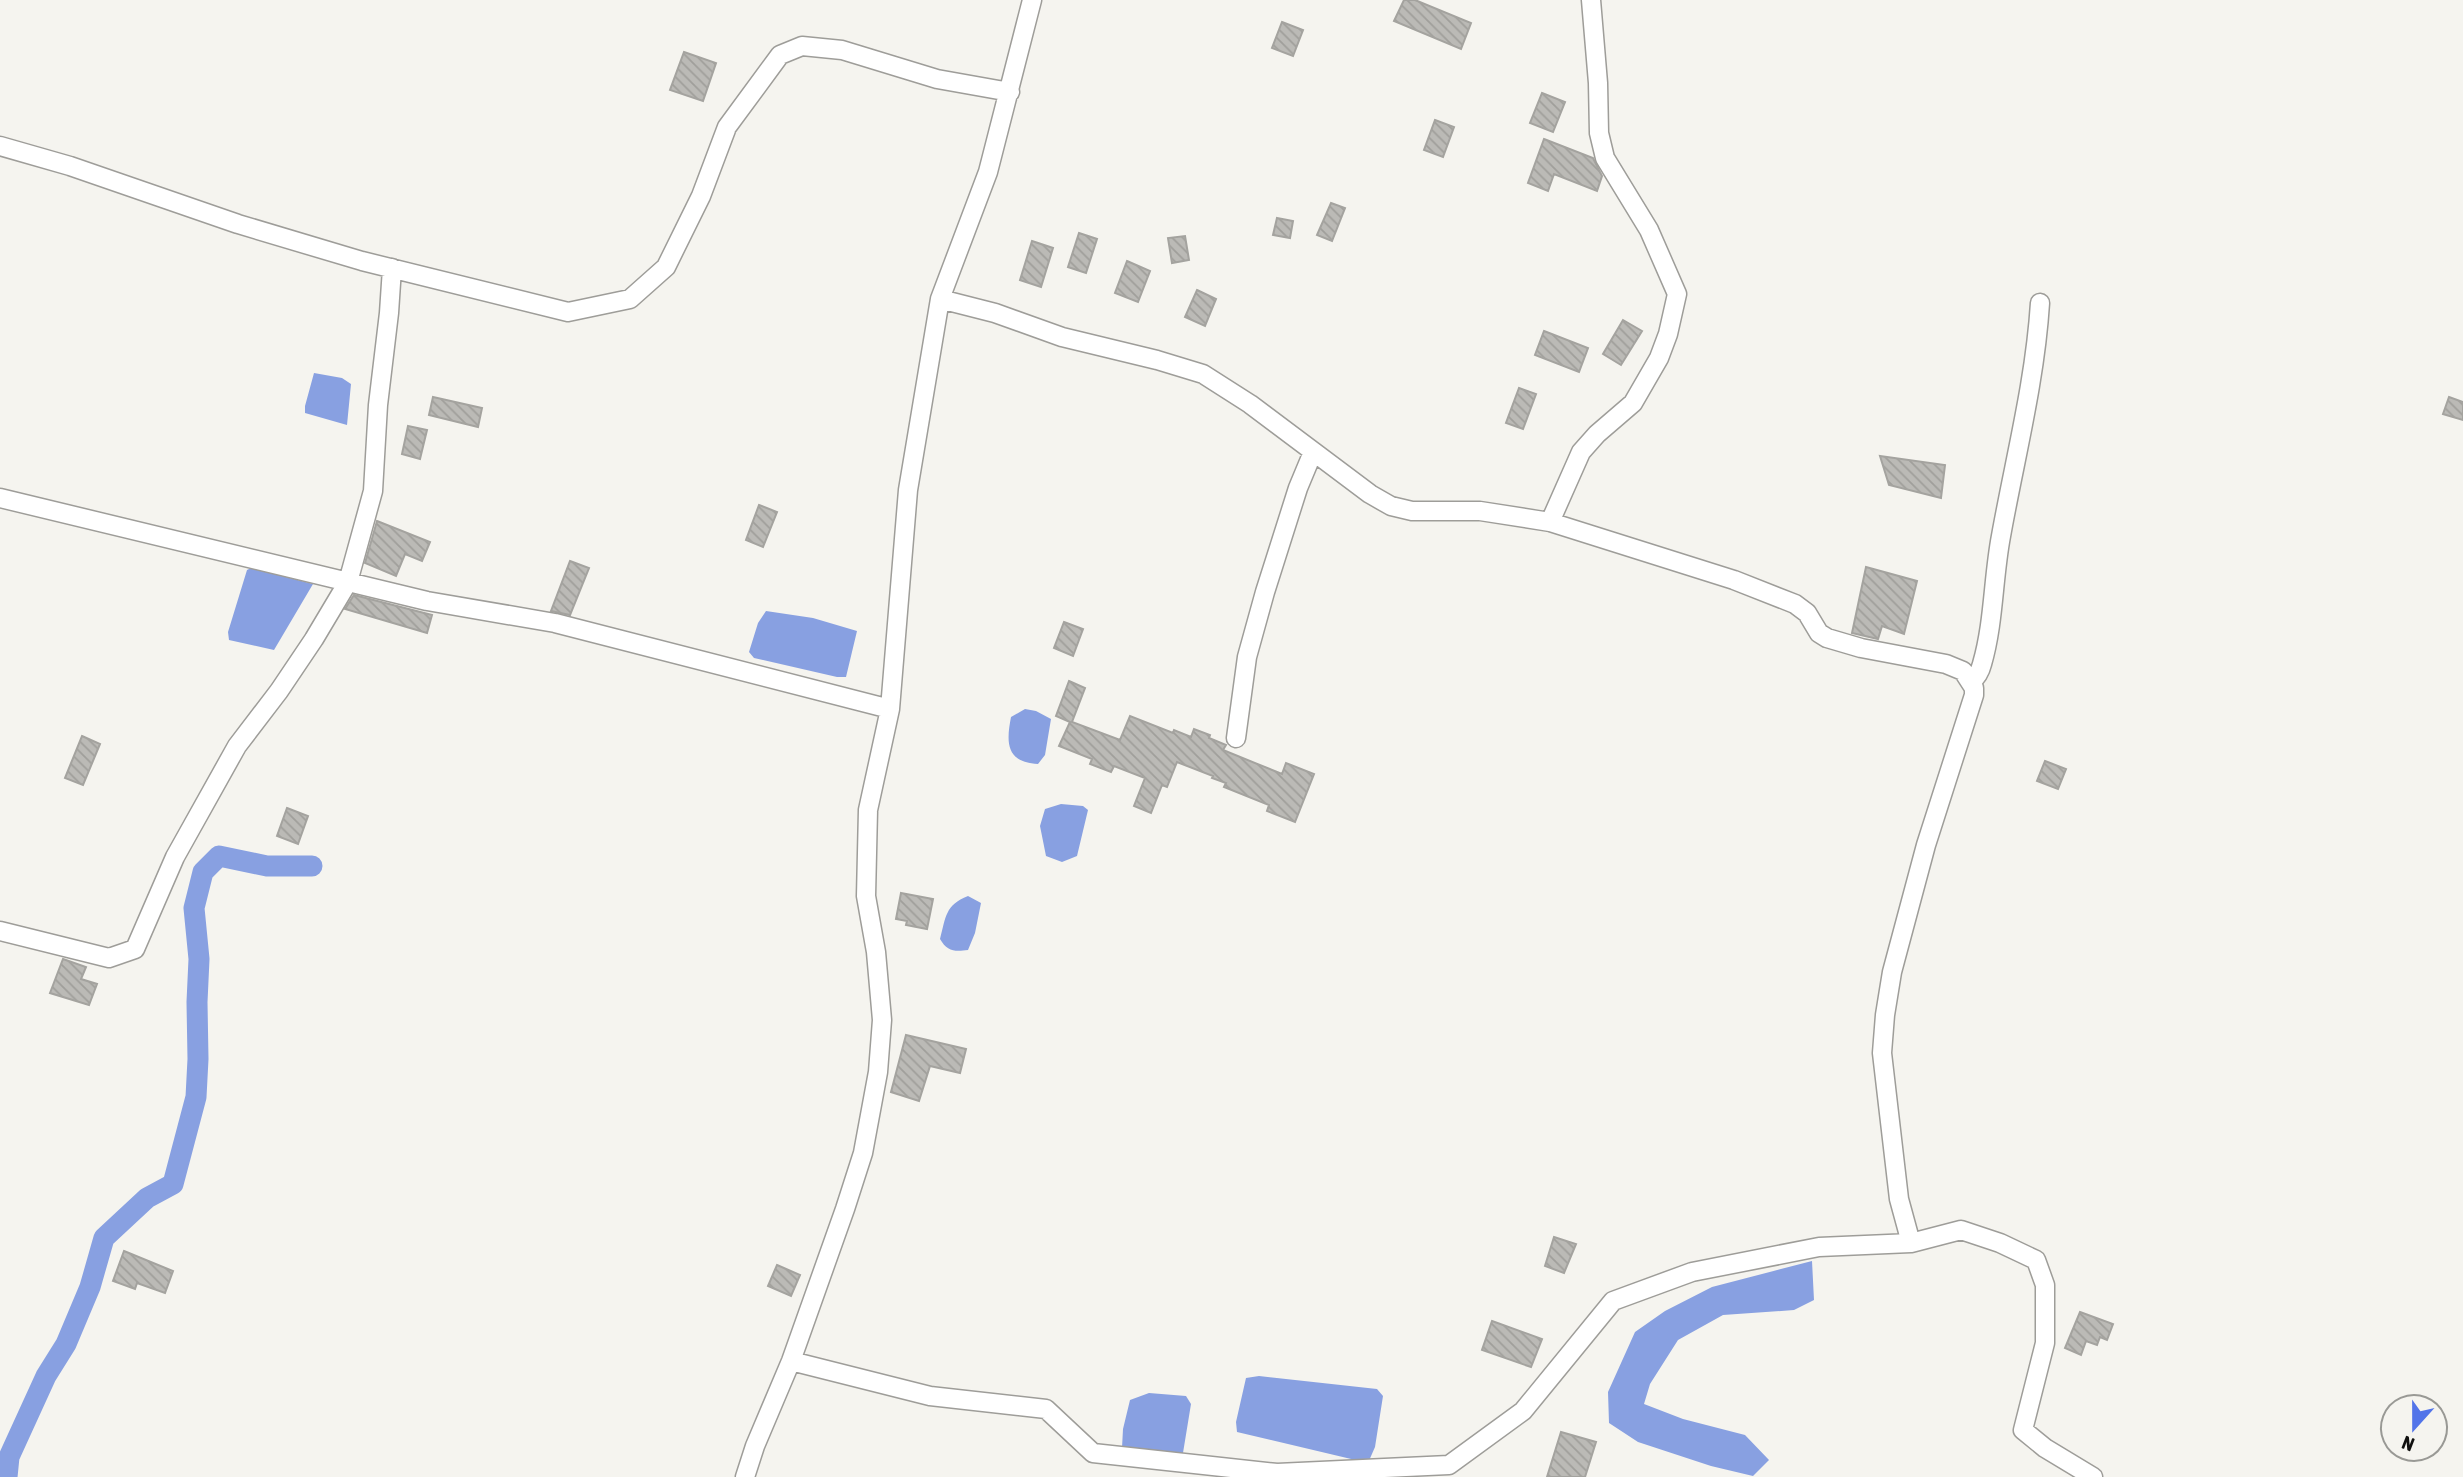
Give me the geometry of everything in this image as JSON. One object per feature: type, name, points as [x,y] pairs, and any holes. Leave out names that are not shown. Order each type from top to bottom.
[{"type":"street","points":[[745,1477],[755,1446],[791,1361],[863,1153],[878,1072],[882,1020],[876,951],[866,896],[868,810],[890,709],[908,490],[940,299],[988,172],[1032,0]]},
{"type":"street","points":[[1550,522],[1581,452],[1597,434],[1633,403],[1659,358],[1668,334],[1677,294],[1649,230],[1605,158],[1599,133],[1591,0]]},
{"type":"street","points":[[0,146],[70,166],[239,224],[391,268],[568,312],[629,299],[666,267],[701,196],[727,127],[780,55],[802,46],[842,51],[937,79],[1010,92]]},
{"type":"street","points":[[0,931],[109,958],[135,949],[175,857],[237,746],[300,660],[348,582],[373,491],[391,268]]},
{"type":"street","points":[[940,299],[995,313],[1062,337],[1203,374],[1250,404],[1370,494],[1391,506],[1412,511],[1480,511],[1550,522],[1734,580],[1795,604],[1807,613],[1819,633],[1827,638],[1861,648],[1946,664],[1963,671],[1971,682],[1974,695],[1926,845],[1892,972],[1885,1015],[1882,1053],[1899,1199],[1911,1243]]},
{"type":"street","points":[[1971,682],[1978,676],[1982,665],[1989,630],[2000,540],[2037,353],[2040,303]]},
{"type":"street","points":[[1236,738],[1247,657],[1298,488],[1313,452]]},
{"type":"street","points":[[0,498],[427,601],[555,622],[890,709]]},
{"type":"street","points":[[791,1361],[930,1396],[1046,1409],[1093,1453],[1278,1473],[1449,1465],[1523,1411],[1613,1301],[1692,1272],[1819,1247],[1911,1243],[1961,1230],[2000,1243],[2036,1260],[2045,1285],[2045,1343],[2023,1430],[2045,1448],[2093,1477]]},
{"type":"water","points":[[314,373],[342,378],[351,384],[347,425],[305,413]]},
{"type":"water","points":[[251,568],[313,584],[274,650],[229,640],[228,632],[247,570]]},
{"type":"water","points":[[766,611],[813,618],[857,631],[846,677],[754,658],[749,652],[758,623]]},
{"type":"water","points":[[1025,709],[1051,719],[1045,755],[1038,764],[1014,755],[1009,743],[1011,717]]},
{"type":"water","points":[[1061,804],[1083,806],[1088,810],[1077,856],[1062,862],[1046,856],[1040,826],[1045,809]]},
{"type":"water","points":[[968,896],[981,903],[975,933],[968,950],[951,950],[940,939],[945,918],[955,903]]},
{"type":"water","points":[[1812,1261],[1814,1300],[1794,1310],[1723,1315],[1678,1340],[1650,1384],[1644,1404],[1683,1419],[1745,1435],[1769,1460],[1753,1476],[1711,1466],[1638,1442],[1609,1423],[1608,1392],[1635,1332],[1665,1311],[1712,1287]]},
{"type":"water","points":[[1259,1376],[1377,1389],[1383,1396],[1375,1447],[1368,1463],[1237,1432],[1236,1422],[1246,1378]]},
{"type":"water","points":[[1149,1393],[1186,1396],[1191,1404],[1182,1459],[1122,1448],[1123,1429],[1130,1400]]},
{"type":"building","points":[[1404,0],[1415,0],[1471,23],[1461,49],[1394,21]]},
{"type":"building","points":[[1282,22],[1303,30],[1293,56],[1272,48]]},
{"type":"building","points":[[684,52],[716,63],[703,101],[670,90]]},
{"type":"building","points":[[1542,93],[1565,102],[1553,132],[1530,123]]},
{"type":"building","points":[[1435,120],[1454,127],[1443,157],[1424,150]]},
{"type":"building","points":[[1544,139],[1593,158],[1602,176],[1597,191],[1554,174],[1548,191],[1528,183]]},
{"type":"building","points":[[1331,203],[1345,208],[1332,241],[1317,235]]},
{"type":"building","points":[[1277,218],[1293,221],[1290,238],[1273,235]]},
{"type":"building","points":[[1079,233],[1097,239],[1086,273],[1068,267]]},
{"type":"building","points":[[1185,236],[1189,260],[1172,263],[1168,238]]},
{"type":"building","points":[[1032,241],[1053,248],[1041,287],[1020,280]]},
{"type":"building","points":[[1127,261],[1150,271],[1138,302],[1115,293]]},
{"type":"building","points":[[1197,290],[1216,299],[1205,326],[1185,317]]},
{"type":"building","points":[[1623,320],[1642,331],[1621,365],[1603,354]]},
{"type":"building","points":[[1544,331],[1588,348],[1579,372],[1535,355]]},
{"type":"building","points":[[1519,388],[1536,394],[1523,429],[1506,423]]},
{"type":"building","points":[[433,397],[482,408],[478,427],[429,415]]},
{"type":"building","points":[[2449,397],[2463,402],[2463,420],[2443,414]]},
{"type":"building","points":[[408,426],[427,430],[420,459],[402,454]]},
{"type":"building","points":[[1880,456],[1945,465],[1941,498],[1889,485]]},
{"type":"building","points":[[759,505],[777,512],[763,547],[746,540]]},
{"type":"building","points":[[377,521],[430,542],[422,561],[405,554],[396,576],[365,563]]},
{"type":"building","points":[[570,561],[589,568],[570,615],[551,611]]},
{"type":"building","points":[[1866,567],[1917,581],[1904,634],[1882,626],[1878,639],[1852,633]]},
{"type":"building","points":[[354,595],[432,615],[427,633],[345,609]]},
{"type":"building","points":[[1064,622],[1083,629],[1073,656],[1054,648]]},
{"type":"building","points":[[1069,681],[1085,688],[1072,722],[1120,740],[1130,716],[1191,737],[1194,729],[1226,745],[1223,750],[1282,774],[1286,763],[1314,774],[1295,822],[1267,811],[1269,805],[1224,787],[1226,783],[1212,778],[1213,776],[1177,762],[1167,787],[1162,785],[1151,813],[1134,806],[1145,778],[1114,766],[1111,772],[1090,764],[1092,759],[1059,746],[1070,722],[1056,716]]},
{"type":"building","points":[[82,736],[100,744],[83,785],[65,778]]},
{"type":"building","points":[[2045,761],[2066,769],[2058,789],[2037,781]]},
{"type":"building","points":[[287,808],[308,816],[298,844],[277,836]]},
{"type":"building","points":[[901,893],[933,899],[927,929],[906,925],[907,921],[896,919]]},
{"type":"building","points":[[63,959],[86,967],[81,979],[97,984],[89,1005],[50,993]]},
{"type":"building","points":[[906,1035],[966,1049],[960,1073],[930,1066],[919,1101],[891,1092]]},
{"type":"building","points":[[1554,1237],[1576,1244],[1564,1273],[1545,1266]]},
{"type":"building","points":[[124,1251],[173,1271],[165,1293],[137,1283],[135,1289],[113,1281]]},
{"type":"building","points":[[777,1265],[800,1275],[791,1296],[768,1286]]},
{"type":"building","points":[[2080,1312],[2113,1324],[2107,1340],[2100,1337],[2097,1345],[2086,1341],[2081,1355],[2065,1348]]},
{"type":"building","points":[[1492,1321],[1542,1339],[1531,1367],[1482,1350]]},
{"type":"building","points":[[1561,1432],[1596,1442],[1585,1477],[1547,1477]]},
{"type":"waterway","points":[[7,1477],[9,1457],[46,1376],[66,1344],[90,1287],[104,1238],[147,1198],[173,1184],[196,1097],[199,959],[194,908],[203,872],[219,856],[267,866],[312,866]]}]
